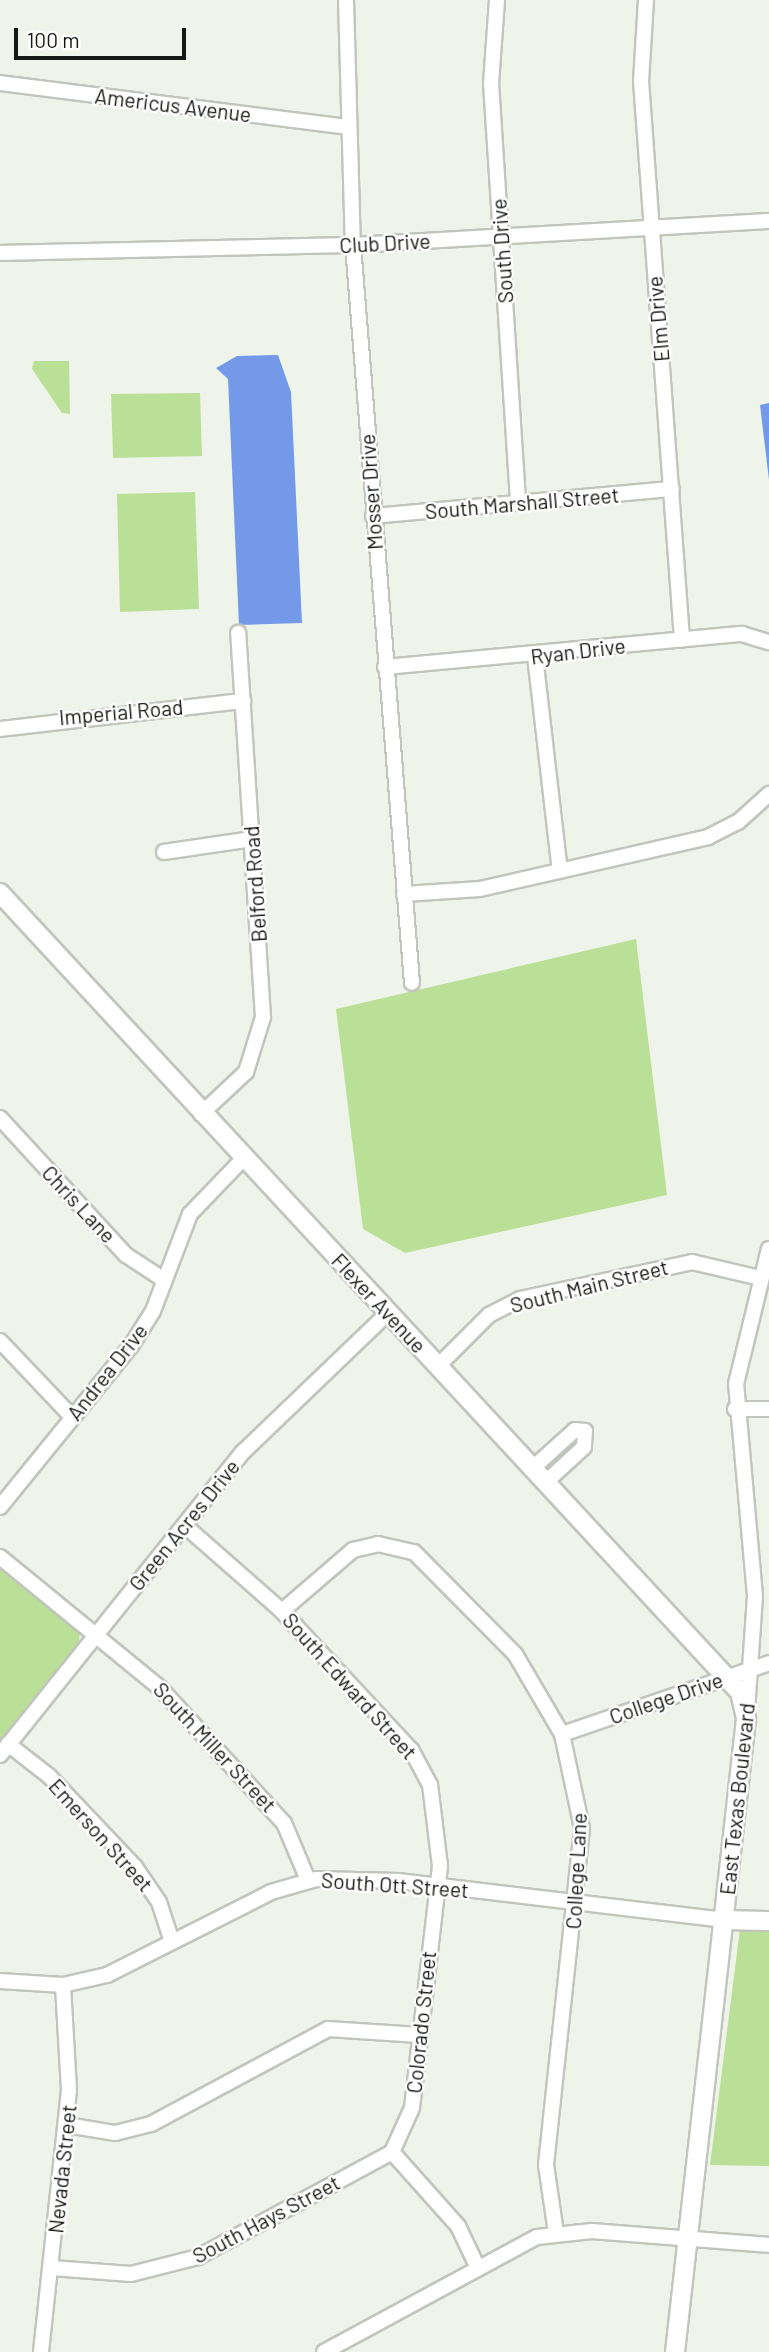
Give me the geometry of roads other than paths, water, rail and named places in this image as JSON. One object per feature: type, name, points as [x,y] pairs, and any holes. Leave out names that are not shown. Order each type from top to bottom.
[{"type":"street","name":"Mosser Drive","points":[[346,0],[346,127],[353,245],[412,983]]},
{"type":"street","name":"South Drive","points":[[497,0],[491,83],[518,503]]},
{"type":"street","name":"Elm Drive","points":[[646,0],[641,81],[682,639]]},
{"type":"street","name":"Americus Avenue","points":[[0,83],[346,127]]},
{"type":"street","name":"Club Drive","points":[[0,253],[353,245],[650,225],[769,221]]},
{"type":"street","name":"South Marshall Street","points":[[373,516],[672,489]]},
{"type":"street","name":"Belford Road","points":[[201,1114],[240,1078],[260,1041],[252,839],[238,633]]},
{"type":"street","name":"Ryan Drive","points":[[385,667],[535,656],[742,634],[769,642]]},
{"type":"street","points":[[535,656],[560,871]]},
{"type":"street","name":"Imperial Road","points":[[0,729],[243,701]]},
{"type":"street","points":[[404,894],[480,890],[708,837],[738,822],[769,794]]},
{"type":"street","points":[[163,852],[252,839]]},
{"type":"street","name":"Flexer Avenue","points":[[0,893],[243,1159],[730,1675],[746,1718]]},
{"type":"street","name":"Chris Lane","points":[[0,1118],[126,1255],[164,1280]]},
{"type":"street","name":"Andrea Drive","points":[[0,1507],[143,1329],[190,1214],[243,1159]]},
{"type":"street","name":"East Texas Boulevard","points":[[675,2352],[751,1668],[753,1564],[735,1409],[739,1359],[769,1249]]},
{"type":"street","name":"South Main Street","points":[[438,1366],[489,1315],[520,1299],[692,1262],[760,1278]]},
{"type":"street","name":"Green Acres Drive","points":[[4,1750],[184,1525],[266,1428],[388,1313]]},
{"type":"street","points":[[0,1341],[72,1417]]},
{"type":"street","points":[[735,1409],[769,1409]]},
{"type":"street","points":[[534,1467],[575,1430],[585,1431],[584,1447],[547,1481]]},
{"type":"street","name":"South Edward Street","points":[[184,1525],[282,1611],[422,1767],[439,1825],[437,1887]]},
{"type":"street","name":"College Lane","points":[[282,1611],[353,1550],[385,1544],[414,1552],[516,1654],[562,1734],[580,1802],[577,1903],[547,2165],[556,2233]]},
{"type":"street","name":"South Miller Street","points":[[0,1557],[161,1689],[270,1805],[295,1842],[308,1880]]},
{"type":"street","name":"College Drive","points":[[562,1734],[769,1663]]},
{"type":"street","name":"Emerson Street","points":[[4,1750],[49,1776],[135,1867],[159,1902],[172,1942]]},
{"type":"street","name":"South Ott Street","points":[[0,1980],[63,1985],[107,1975],[308,1880],[437,1887],[723,1920],[769,1921]]},
{"type":"street","name":"Colorado Street","points":[[392,2152],[412,2108],[437,1887]]},
{"type":"street","name":"Nevada Street","points":[[41,2352],[67,2126],[63,1985]]},
{"type":"street","points":[[67,2126],[115,2133],[151,2124],[328,2029],[419,2035]]},
{"type":"street","points":[[392,2152],[453,2220],[477,2266]]},
{"type":"street","name":"South Hays Street","points":[[52,2268],[115,2275],[180,2264],[392,2152]]},
{"type":"street","points":[[324,2352],[477,2266],[556,2233],[769,2245]]},
{"type":"water","points":[[278,355],[291,392],[302,623],[239,625],[228,379],[216,368],[237,356]]},
{"type":"water","points":[[769,403],[769,480],[760,405]]}]
